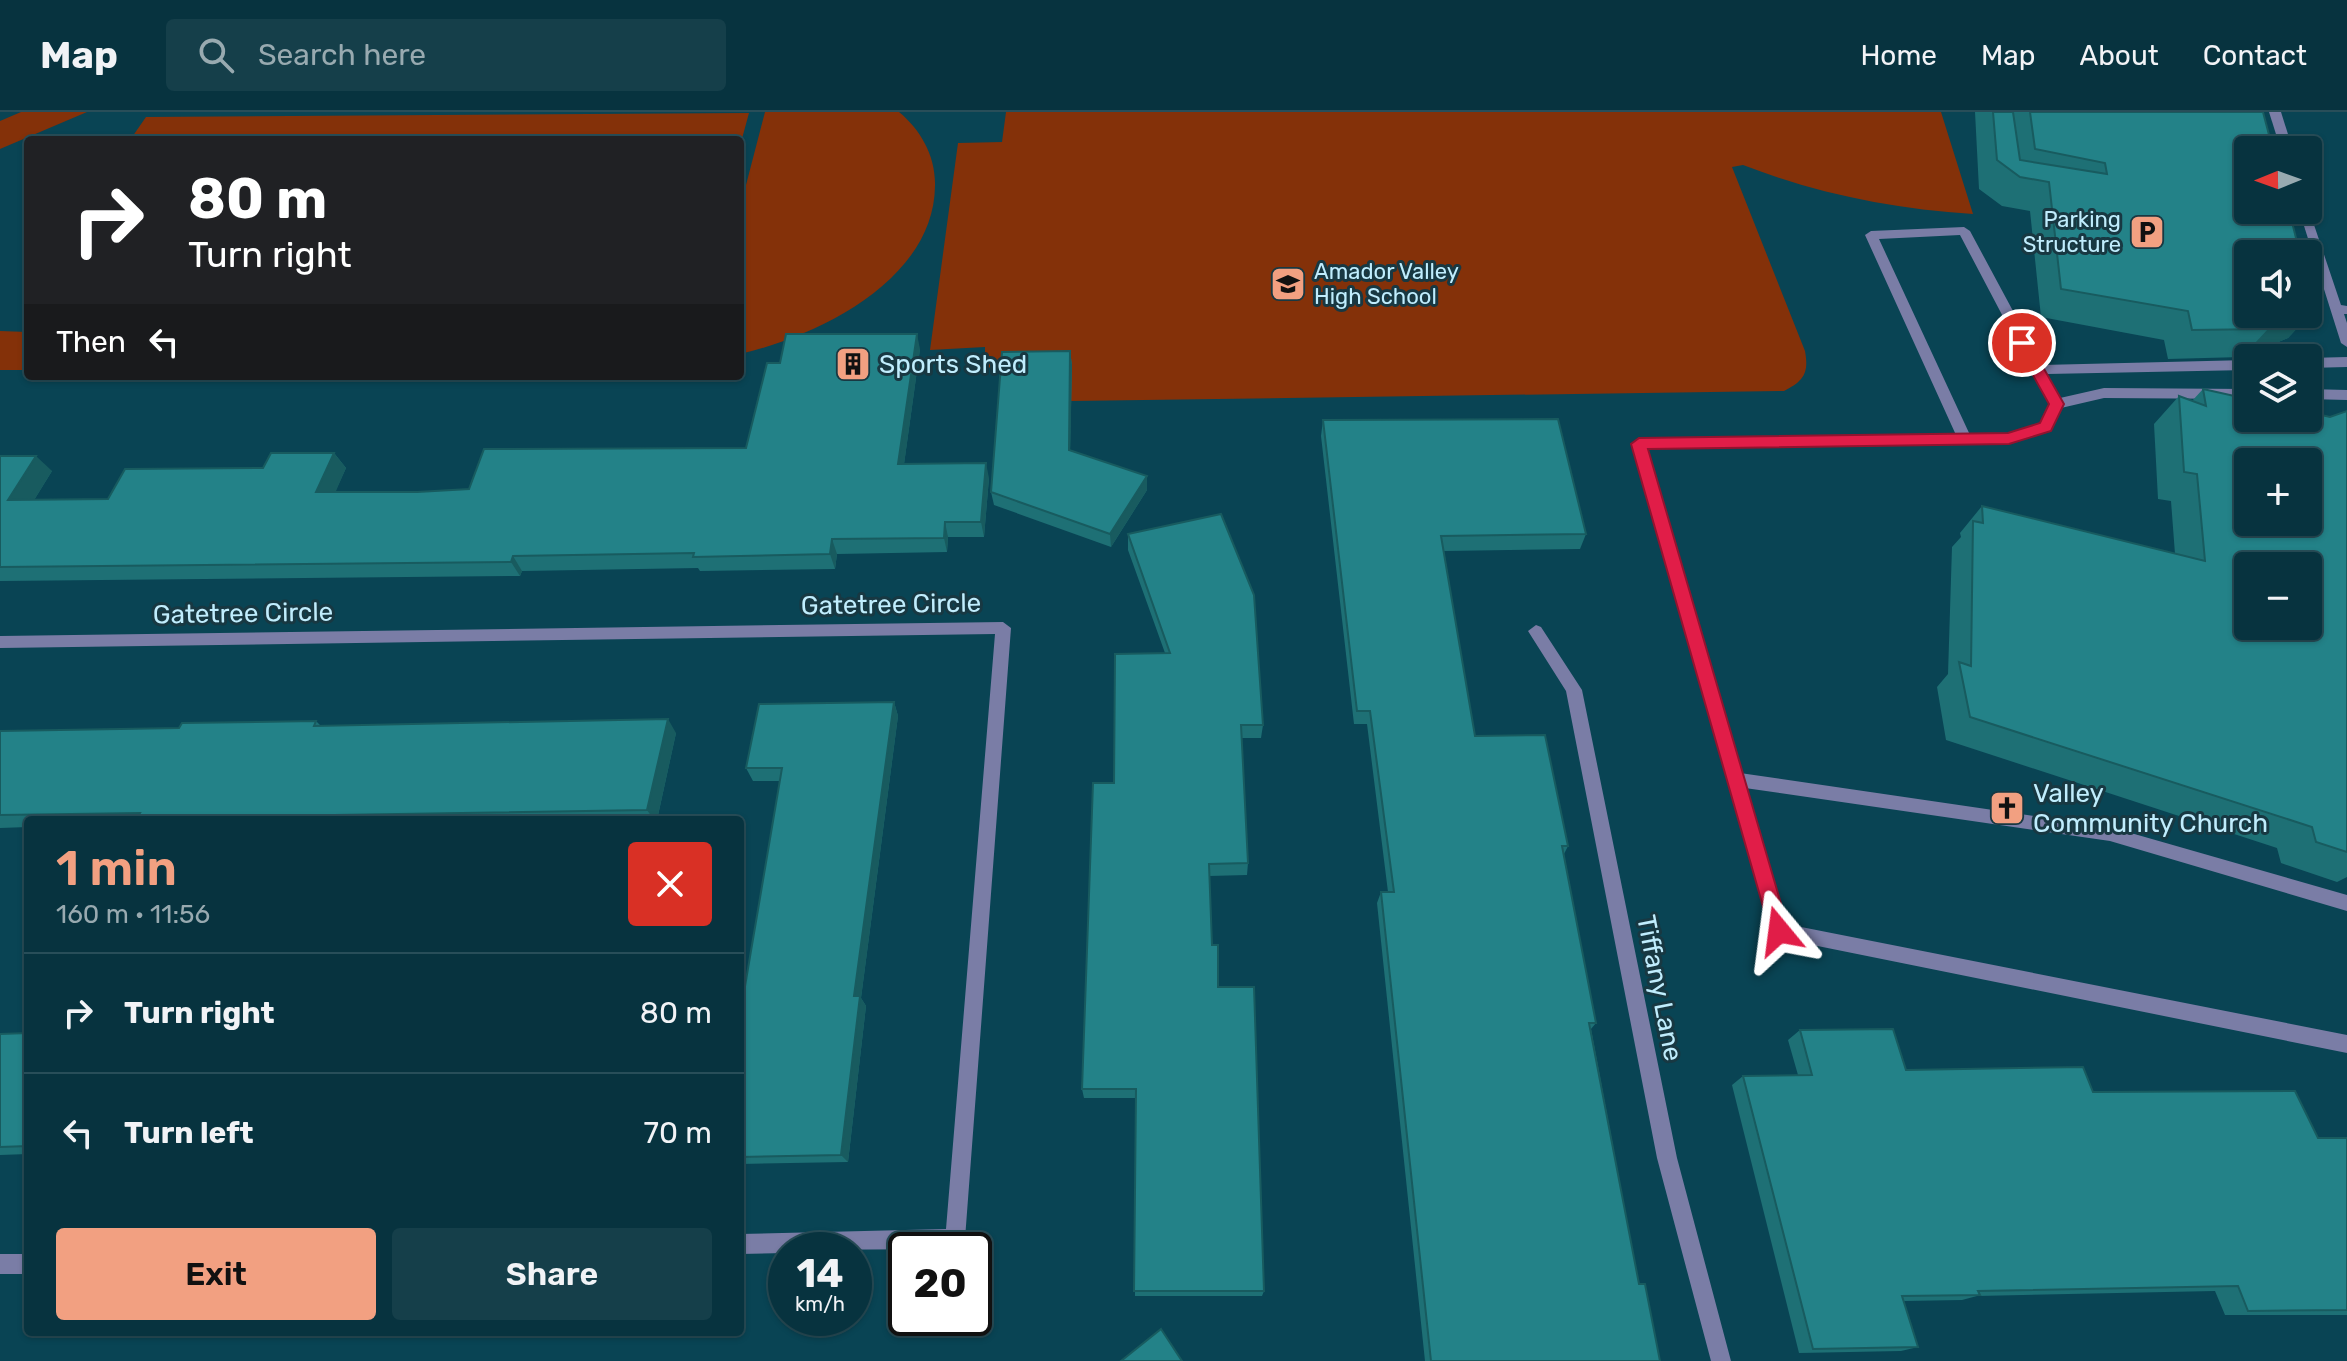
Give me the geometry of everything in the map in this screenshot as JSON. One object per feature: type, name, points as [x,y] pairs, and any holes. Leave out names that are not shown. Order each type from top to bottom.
[{"type":"street","points":[[2275,112],[2283,136]]},
{"type":"street","points":[[2310,224],[2342,309],[2347,343]]},
{"type":"street","points":[[1965,439],[1871,235],[1964,231],[2056,404]]},
{"type":"street","points":[[2322,363],[2347,362]]},
{"type":"street","points":[[2037,370],[2234,365]]},
{"type":"street","points":[[2056,404],[2104,393],[2234,394]]},
{"type":"street","points":[[2322,394],[2347,395]]},
{"type":"street","points":[[2056,404],[2046,427],[2009,439],[1639,444],[1779,931],[2347,1044]]},
{"type":"street","name":"Gatetree Circle","points":[[0,642],[1003,628],[955,1239],[744,1244]]},
{"type":"street","name":"Tiffany Lane","points":[[1536,631],[1574,690],[1667,1158],[1721,1361]]},
{"type":"street","points":[[1734,779],[2110,834],[2347,903]]},
{"type":"street","points":[[0,1264],[24,1264]]},
{"type":"shaded area","points":[[21,112],[87,112],[24,136],[24,139],[0,149],[0,121]]},
{"type":"shaded area","points":[[765,112],[899,112],[926,145],[935,175],[930,219],[915,249],[893,276],[836,318],[744,353],[744,193]]},
{"type":"shaded area","points":[[1006,112],[1941,112],[1973,214],[1856,198],[1799,184],[1743,165],[1732,167],[1805,351],[1804,376],[1784,391],[1071,401],[1004,366],[985,368],[985,347],[930,350],[958,143],[1002,142]]},
{"type":"shaded area","points":[[749,113],[743,136],[133,136],[146,117]]},
{"type":"shaded area","points":[[0,331],[24,332],[24,370],[0,370]]},
{"type":"building","name":"Parking Structure","points":[[1993,112],[2013,112],[2020,160],[2107,174],[2105,163],[2035,149],[2030,112],[2263,112],[2269,136],[2234,136],[2234,224],[2292,224],[2296,240],[2234,240],[2234,328],[2270,328],[2192,330],[2188,311],[2061,289],[2049,182],[2020,177],[1997,160]]},
{"type":"building","points":[[786,334],[917,334],[898,464],[986,463],[981,522],[945,522],[944,538],[832,539],[830,554],[693,557],[694,553],[513,556],[511,562],[0,567],[0,456],[36,456],[8,500],[108,499],[125,469],[263,468],[271,453],[334,453],[316,492],[417,492],[469,489],[484,449],[746,448],[767,363],[780,363]]},
{"type":"building","points":[[1070,351],[1069,450],[1147,476],[1110,534],[991,492],[1002,352]]},
{"type":"building","points":[[2203,389],[2234,396],[2234,432],[2322,432],[2322,415],[2330,417],[2347,411],[2347,852],[2316,842],[2312,827],[1970,717],[1959,662],[1971,666],[1973,521],[1983,523],[1982,506],[2205,561],[2197,474],[2184,472],[2179,396],[2206,406]]},
{"type":"building","points":[[1558,419],[1586,534],[1441,536],[1475,736],[1545,735],[1568,846],[1562,846],[1596,1023],[1589,1023],[1639,1284],[1645,1284],[1660,1361],[1431,1361],[1381,892],[1394,892],[1370,711],[1357,711],[1323,420]]},
{"type":"building","points":[[1221,514],[1254,595],[1263,725],[1241,725],[1248,863],[1209,864],[1212,945],[1218,945],[1218,987],[1254,987],[1264,1291],[1134,1291],[1136,1089],[1082,1089],[1093,783],[1114,783],[1115,654],[1170,653],[1128,534]]},
{"type":"building","points":[[894,702],[854,996],[860,996],[841,1155],[744,1157],[744,992],[782,768],[746,768],[759,704]]},
{"type":"building","points":[[668,719],[647,810],[264,816],[138,816],[140,813],[0,815],[0,731],[179,728],[182,723],[316,721],[314,726]]},
{"type":"building","points":[[1893,1029],[1906,1070],[2083,1067],[2093,1092],[2295,1091],[2318,1138],[2347,1138],[2347,1310],[2248,1311],[2238,1286],[1978,1291],[1980,1295],[1902,1296],[1918,1347],[1813,1349],[1743,1076],[1812,1075],[1800,1030]]},
{"type":"building","points":[[24,1033],[24,1146],[0,1147],[0,1034]]},
{"type":"building","points":[[1161,1329],[1182,1361],[1121,1361]]},
{"type":"place","name":"Parking Structure","points":[[2147,232]]},
{"type":"place","name":"Amador Valley High School","points":[[1288,284]]},
{"type":"place","name":"Sports Shed","points":[[853,364]]},
{"type":"place","name":"Valley Community Church","points":[[2007,808]]},
{"type":"route","points":[[1779,931],[1639,444],[2009,439],[2046,427],[2056,404],[2022,343]]}]
